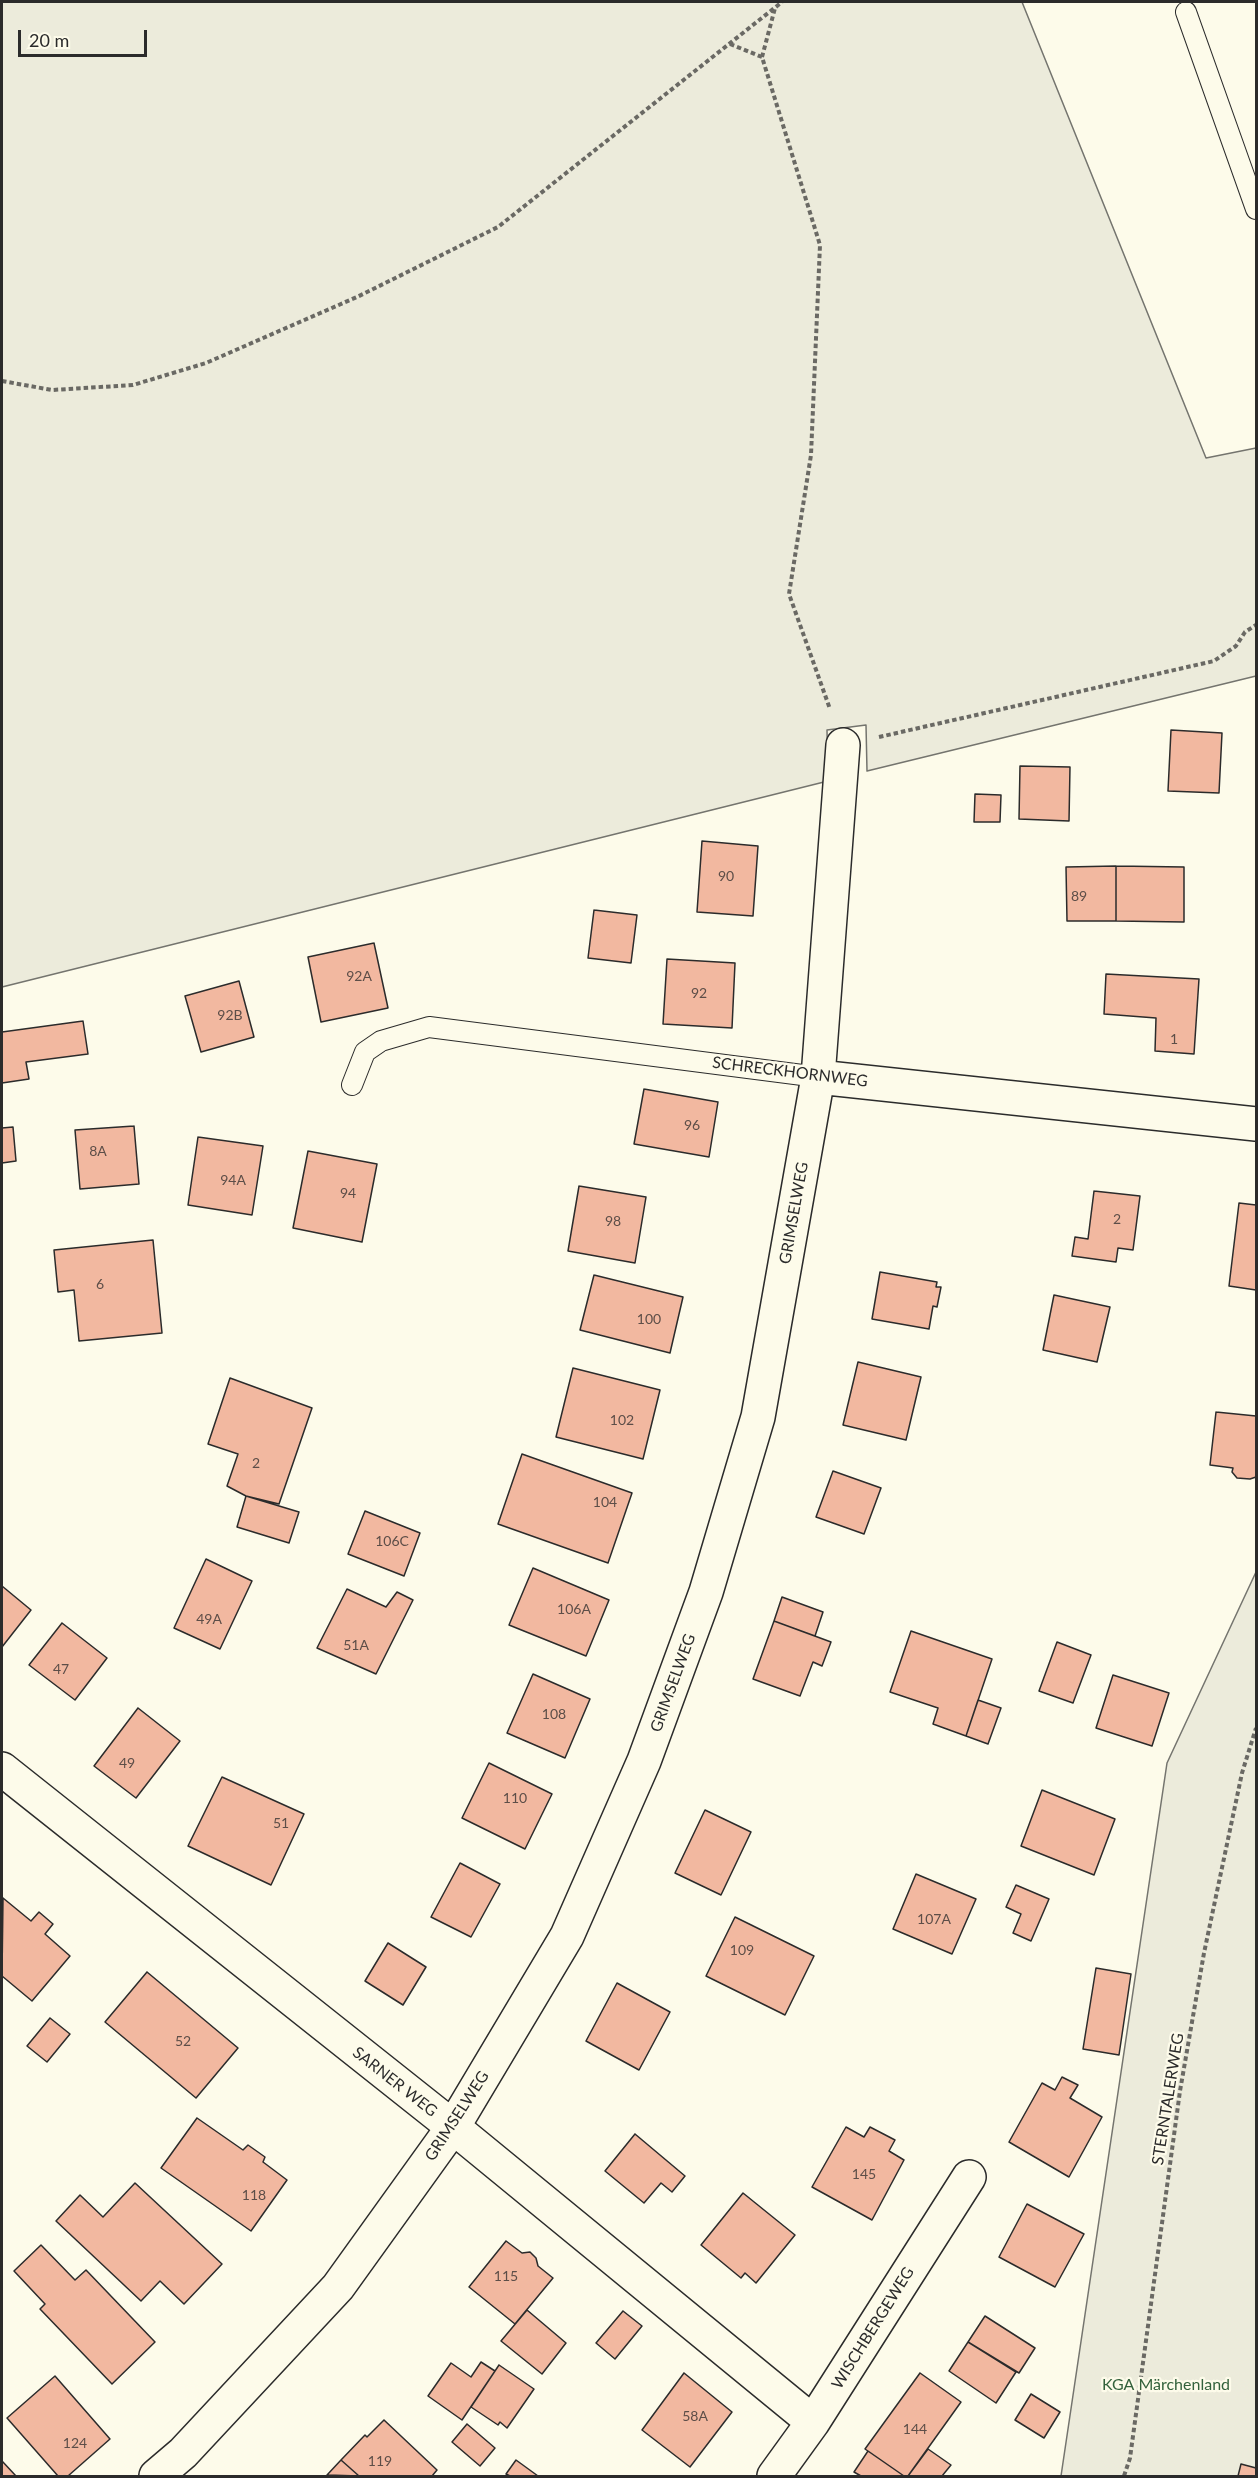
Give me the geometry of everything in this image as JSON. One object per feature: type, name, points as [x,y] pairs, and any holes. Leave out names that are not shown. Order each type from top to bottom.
[{"type":"street","name":"GRIMSELWEG","points":[[156,2476],[183,2453],[338,2287],[453,2127],[567,1936],[645,1761],[706,1592],[758,1417],[818,1077],[843,745]]},
{"type":"street","name":"SCHRECKHORNWEG","points":[[818,1077],[1257,1124]]},
{"type":"street","name":"SARNER WEG","points":[[2,1769],[453,2127],[813,2422]]},
{"type":"street","name":"WISCHBERGEWEG","points":[[774,2476],[813,2422],[969,2177]]},
{"type":"lane","points":[[1186,12],[1257,209]]},
{"type":"lane","name":"SCHRECKHORNWEG","points":[[352,1085],[365,1052],[381,1041],[429,1027],[818,1077]]},
{"type":"path","points":[[2,381],[52,390],[133,385],[206,363],[357,297],[498,227],[782,2]]},
{"type":"path","points":[[775,8],[762,57],[820,245],[811,455],[789,594],[843,745],[1214,661],[1236,646],[1245,632],[1257,625]]},
{"type":"path","points":[[730,44],[762,57]]},
{"type":"path","name":"STERNTALERWEG","points":[[1124,2476],[1130,2458],[1179,2102],[1204,1953],[1242,1773],[1257,1728]]},
{"type":"green space","points":[[2,2],[1022,2],[1206,458],[1256,448],[1256,676],[867,771],[866,725],[827,730],[828,781],[2,987]]},
{"type":"green space","name":"KGA Märchenland","points":[[1256,1572],[1256,2476],[1061,2476],[1167,1763]]},
{"type":"building","points":[[1171,730],[1222,733],[1219,793],[1168,791]]},
{"type":"building","points":[[1020,766],[1070,767],[1069,821],[1019,819]]},
{"type":"building","points":[[975,794],[1001,795],[1000,822],[974,822]]},
{"type":"building","points":[[702,841],[758,846],[753,916],[697,912]]},
{"type":"building","points":[[1116,866],[1184,867],[1184,922],[1116,921]]},
{"type":"building","points":[[1116,866],[1116,921],[1067,921],[1066,867]]},
{"type":"building","points":[[594,910],[637,915],[631,963],[588,958]]},
{"type":"building","points":[[374,943],[388,1008],[321,1022],[308,957]]},
{"type":"building","points":[[667,959],[735,963],[732,1028],[663,1024]]},
{"type":"building","points":[[1106,974],[1199,979],[1194,1054],[1155,1051],[1156,1018],[1104,1014]]},
{"type":"building","points":[[239,981],[254,1037],[201,1052],[185,996]]},
{"type":"building","points":[[83,1021],[88,1054],[26,1062],[29,1079],[2,1083],[2,1032]]},
{"type":"building","points":[[644,1089],[718,1102],[709,1157],[634,1144]]},
{"type":"building","points":[[134,1126],[139,1184],[80,1189],[75,1130]]},
{"type":"building","points":[[13,1127],[16,1161],[2,1163],[2,1128]]},
{"type":"building","points":[[198,1137],[263,1146],[252,1215],[188,1205]]},
{"type":"building","points":[[308,1151],[377,1164],[362,1242],[293,1228]]},
{"type":"building","points":[[579,1186],[646,1197],[635,1263],[568,1251]]},
{"type":"building","points":[[1094,1191],[1140,1196],[1133,1250],[1118,1248],[1116,1262],[1072,1256],[1075,1237],[1088,1239]]},
{"type":"building","points":[[1239,1203],[1256,1205],[1256,1290],[1229,1286]]},
{"type":"building","points":[[153,1240],[162,1333],[79,1341],[74,1290],[58,1292],[54,1250]]},
{"type":"building","points":[[880,1272],[937,1282],[936,1287],[941,1287],[937,1307],[933,1306],[929,1329],[872,1319]]},
{"type":"building","points":[[594,1275],[683,1297],[670,1353],[580,1330]]},
{"type":"building","points":[[1054,1295],[1110,1307],[1097,1362],[1043,1350]]},
{"type":"building","points":[[858,1362],[921,1377],[906,1440],[843,1425]]},
{"type":"building","points":[[573,1368],[660,1390],[643,1459],[556,1437]]},
{"type":"building","points":[[230,1378],[312,1408],[279,1504],[246,1496],[227,1486],[238,1454],[208,1444]]},
{"type":"building","points":[[1216,1412],[1256,1416],[1256,1477],[1237,1478],[1232,1472],[1233,1468],[1210,1465]]},
{"type":"building","points":[[522,1454],[632,1493],[608,1563],[498,1524]]},
{"type":"building","points":[[833,1471],[881,1488],[864,1534],[816,1517]]},
{"type":"building","points":[[246,1496],[299,1512],[289,1543],[237,1527]]},
{"type":"building","points":[[365,1511],[420,1533],[404,1576],[348,1554]]},
{"type":"building","points":[[206,1559],[252,1581],[220,1649],[174,1628]]},
{"type":"building","points":[[533,1568],[609,1600],[586,1656],[509,1625]]},
{"type":"building","points":[[2,1586],[31,1610],[2,1647]]},
{"type":"building","points":[[347,1589],[386,1607],[397,1592],[413,1600],[376,1674],[317,1648]]},
{"type":"building","points":[[782,1597],[823,1612],[815,1636],[774,1621]]},
{"type":"building","points":[[774,1621],[831,1642],[822,1666],[813,1662],[800,1696],[753,1679]]},
{"type":"building","points":[[62,1623],[107,1658],[75,1700],[29,1665]]},
{"type":"building","points":[[911,1631],[992,1659],[966,1736],[933,1724],[938,1708],[890,1692]]},
{"type":"building","points":[[1057,1642],[1091,1655],[1073,1703],[1039,1691]]},
{"type":"building","points":[[533,1674],[590,1699],[565,1758],[507,1733]]},
{"type":"building","points":[[1113,1675],[1169,1693],[1152,1746],[1096,1728]]},
{"type":"building","points":[[978,1700],[1001,1708],[988,1744],[966,1736]]},
{"type":"building","points":[[138,1708],[180,1741],[136,1798],[94,1766]]},
{"type":"building","points":[[489,1763],[552,1794],[525,1849],[462,1818]]},
{"type":"building","points":[[222,1777],[304,1814],[271,1885],[188,1846]]},
{"type":"building","points":[[1042,1790],[1115,1819],[1094,1875],[1021,1846]]},
{"type":"building","points":[[705,1810],[751,1832],[721,1895],[675,1873]]},
{"type":"building","points":[[460,1863],[500,1884],[471,1937],[431,1917]]},
{"type":"building","points":[[916,1874],[976,1899],[952,1954],[893,1929]]},
{"type":"building","points":[[1016,1885],[1049,1899],[1031,1941],[1013,1933],[1021,1914],[1006,1907]]},
{"type":"building","points":[[3,1898],[31,1921],[39,1912],[53,1924],[45,1934],[70,1956],[32,2001],[2,1976]]},
{"type":"building","points":[[735,1917],[814,1956],[785,2015],[706,1976]]},
{"type":"building","points":[[388,1943],[426,1967],[403,2005],[365,1981]]},
{"type":"building","points":[[1096,1968],[1131,1974],[1119,2055],[1083,2049]]},
{"type":"building","points":[[147,1972],[238,2048],[196,2098],[105,2022]]},
{"type":"building","points":[[617,1983],[670,2012],[639,2070],[586,2041]]},
{"type":"building","points":[[50,2018],[70,2034],[47,2062],[27,2046]]},
{"type":"building","points":[[1062,2077],[1078,2085],[1070,2098],[1102,2117],[1069,2177],[1009,2142],[1042,2083],[1055,2090]]},
{"type":"building","points":[[197,2118],[243,2150],[248,2145],[265,2157],[263,2162],[287,2180],[251,2231],[161,2168]]},
{"type":"building","points":[[846,2127],[864,2137],[870,2127],[895,2140],[889,2151],[904,2160],[872,2220],[812,2187]]},
{"type":"building","points":[[635,2134],[685,2176],[672,2192],[661,2183],[644,2203],[605,2171]]},
{"type":"building","points":[[135,2183],[222,2264],[184,2304],[160,2281],[141,2301],[56,2221],[80,2195],[103,2217]]},
{"type":"building","points":[[743,2193],[795,2235],[756,2283],[745,2273],[741,2278],[701,2245]]},
{"type":"building","points":[[1027,2204],[1084,2234],[1055,2287],[999,2257]]},
{"type":"building","points":[[506,2241],[522,2253],[530,2252],[536,2258],[538,2266],[553,2278],[515,2324],[469,2287]]},
{"type":"building","points":[[41,2245],[75,2280],[86,2270],[155,2342],[112,2384],[40,2309],[45,2304],[14,2271]]},
{"type":"building","points":[[527,2310],[566,2343],[542,2374],[501,2341]]},
{"type":"building","points":[[623,2311],[642,2326],[615,2359],[596,2343]]},
{"type":"building","points":[[985,2316],[1035,2348],[1019,2373],[968,2342]]},
{"type":"building","points":[[968,2342],[1016,2372],[996,2403],[949,2371]]},
{"type":"building","points":[[481,2362],[495,2371],[462,2420],[428,2396],[451,2363],[471,2377]]},
{"type":"building","points":[[499,2365],[534,2389],[507,2428],[500,2422],[498,2425],[471,2407]]},
{"type":"building","points":[[684,2373],[732,2412],[690,2467],[642,2430]]},
{"type":"building","points":[[920,2373],[961,2402],[908,2476],[904,2476],[865,2449]]},
{"type":"building","points":[[55,2376],[110,2439],[68,2476],[58,2476],[7,2418]]},
{"type":"building","points":[[1031,2394],[1060,2412],[1044,2438],[1015,2420]]},
{"type":"building","points":[[384,2420],[437,2470],[432,2476],[359,2476],[341,2460],[365,2435],[367,2437]]},
{"type":"building","points":[[467,2424],[495,2448],[480,2466],[452,2442]]},
{"type":"building","points":[[928,2449],[951,2465],[942,2476],[908,2476]]},
{"type":"building","points":[[868,2451],[904,2476],[861,2476],[854,2472]]},
{"type":"building","points":[[341,2460],[359,2476],[327,2475]]},
{"type":"building","points":[[516,2460],[538,2476],[506,2474]]},
{"type":"building","points":[[2,2461],[16,2476],[2,2476]]},
{"type":"building","points":[[1241,2464],[1256,2468],[1256,2476],[1238,2476]]}]
